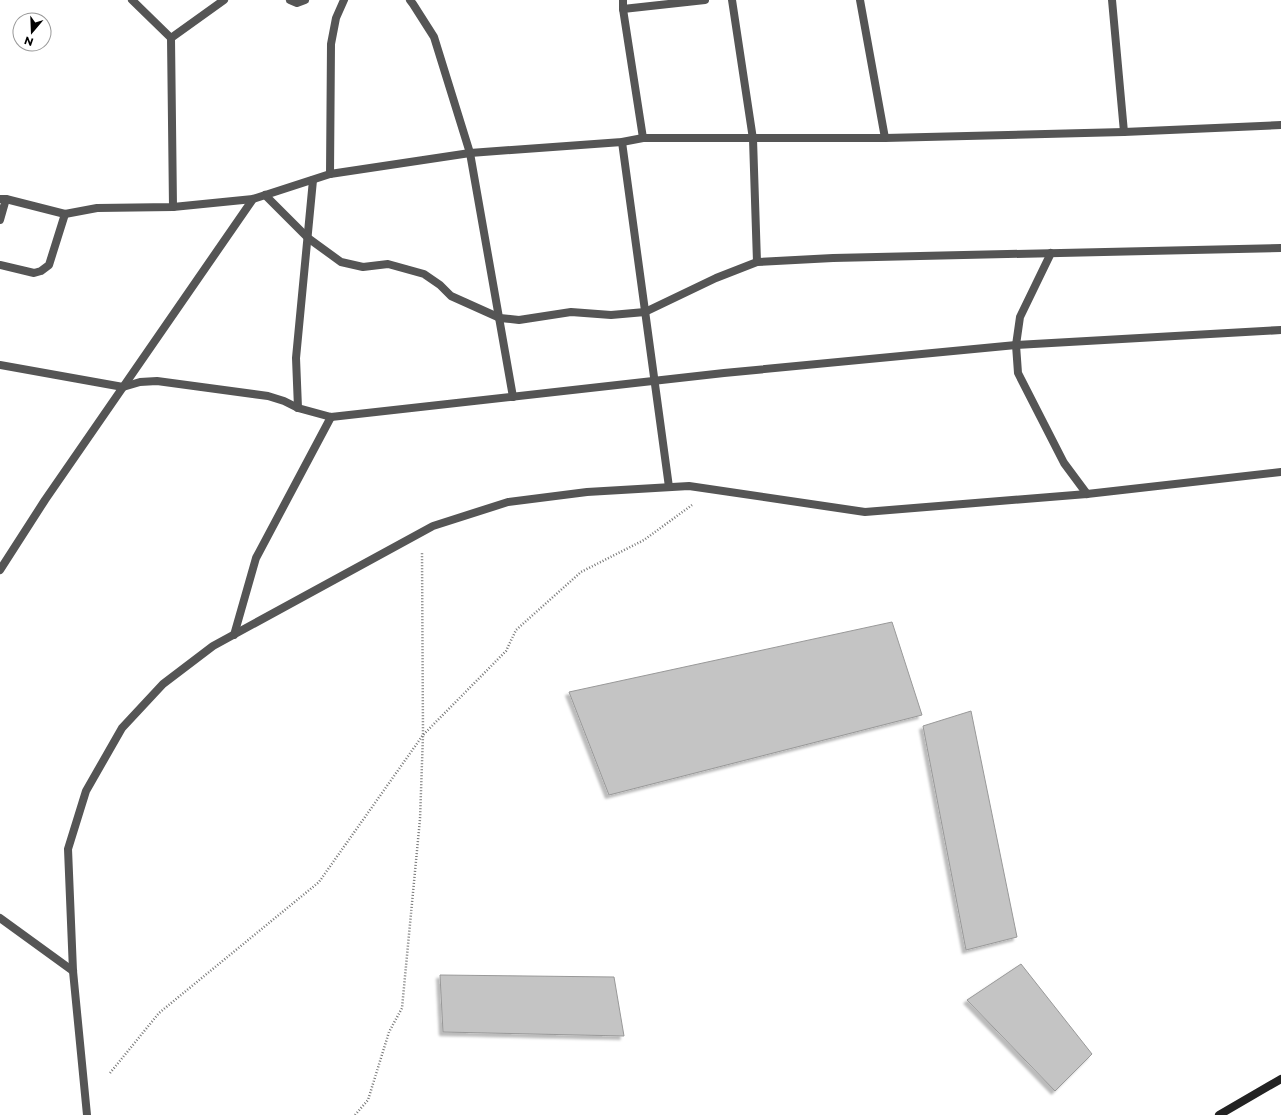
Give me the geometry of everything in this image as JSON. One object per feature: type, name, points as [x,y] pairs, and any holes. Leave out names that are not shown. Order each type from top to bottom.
[{"type":"main road","points":[[1219,1115],[1281,1079]]},
{"type":"street","points":[[132,0],[171,38],[173,207]]},
{"type":"street","points":[[171,38],[224,0]]},
{"type":"street","points":[[290,0],[297,3],[305,0]]},
{"type":"street","points":[[330,174],[331,44],[336,18],[344,0]]},
{"type":"street","points":[[410,0],[434,37],[470,153],[513,397]]},
{"type":"street","points":[[623,0],[623,9],[643,138]]},
{"type":"street","points":[[623,9],[704,0]]},
{"type":"street","points":[[732,0],[753,139],[757,262]]},
{"type":"street","points":[[860,0],[885,138]]},
{"type":"street","points":[[1112,0],[1124,132]]},
{"type":"street","points":[[0,220],[3,199],[64,214],[97,208],[173,207],[252,199],[330,174],[470,153],[622,142],[643,138],[885,138],[1124,132],[1281,125]]},
{"type":"street","points":[[622,142],[669,487]]},
{"type":"street","points":[[298,408],[296,358],[313,180]]},
{"type":"street","points":[[265,195],[308,238],[341,262],[363,267],[388,264],[424,274],[440,285],[451,296],[500,318],[520,320],[571,312],[611,315],[645,312],[716,278],[757,262],[833,258],[1281,248]]},
{"type":"street","points":[[0,570],[45,500],[252,199]]},
{"type":"street","points":[[0,265],[34,273],[41,271],[50,265],[64,214]]},
{"type":"street","points":[[1052,253],[1020,317],[1016,345],[1018,373],[1064,462],[1087,494]]},
{"type":"street","points":[[0,365],[123,387],[140,382],[156,381],[268,396],[284,401],[298,408],[332,417],[732,372],[1016,345],[1281,330]]},
{"type":"street","points":[[234,635],[256,558],[332,417]]},
{"type":"street","points":[[87,1115],[73,971],[68,849],[86,791],[122,728],[163,684],[213,646],[433,526],[508,502],[587,492],[689,486],[865,512],[1087,494],[1281,472]]},
{"type":"street","points":[[0,918],[73,971]]},
{"type":"path","points":[[110,1073],[159,1013],[319,882],[423,735],[506,651],[516,630],[581,572],[644,540],[713,489]]},
{"type":"path","points":[[355,1115],[368,1100],[389,1032],[402,1008],[420,819],[423,735],[422,532]]},
{"type":"building","points":[[892,622],[922,715],[609,795],[569,692]]},
{"type":"building","points":[[971,711],[1017,937],[966,950],[923,726]]},
{"type":"building","points":[[1021,964],[1092,1054],[1055,1091],[967,1000]]},
{"type":"building","points":[[440,975],[614,977],[624,1036],[443,1032]]}]
